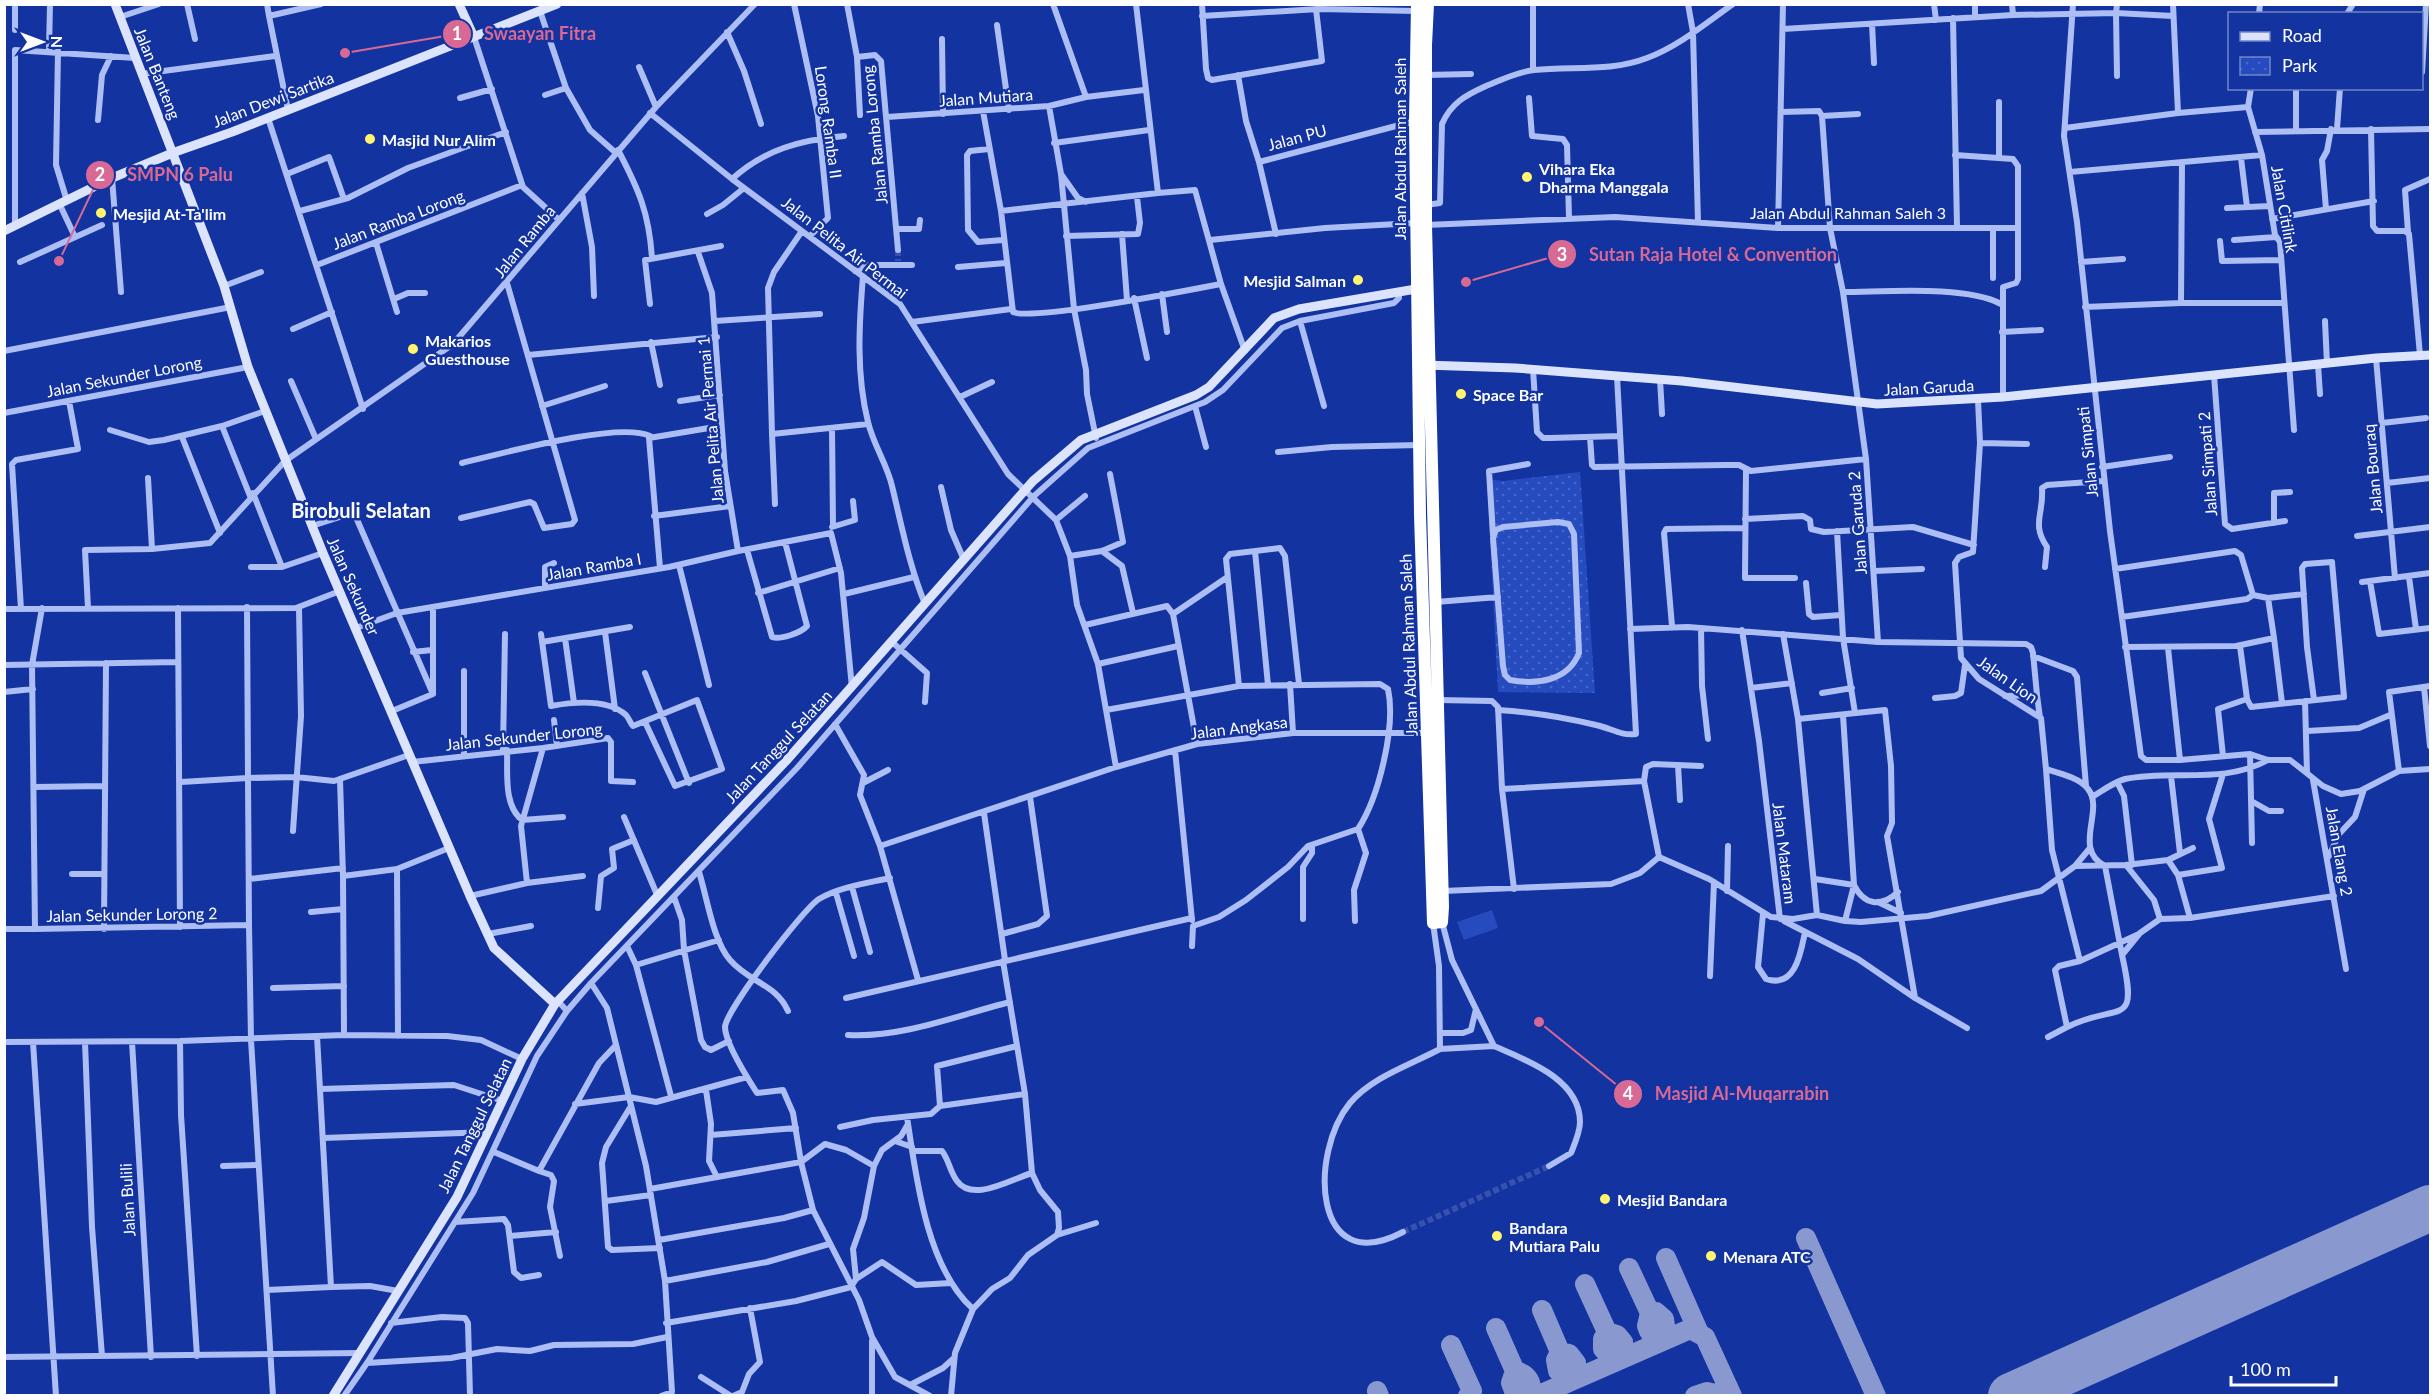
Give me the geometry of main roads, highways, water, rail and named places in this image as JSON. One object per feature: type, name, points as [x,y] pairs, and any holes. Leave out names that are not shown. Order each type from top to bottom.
[{"type":"highway","name":"Jalan Abdul Rahman Saleh","points":[[1417,8],[1415,121],[1420,153],[1426,205],[1421,224],[1416,289],[1424,365],[1420,445],[1426,529],[1434,602],[1436,700],[1433,785],[1438,922],[1442,891],[1433,785],[1427,734],[1426,529],[1424,365],[1421,224],[1420,153],[1426,75],[1428,4]]},
{"type":"tunnel","points":[[898,250],[898,261]]},
{"type":"tunnel","points":[[1403,1232],[1549,1166]]},
{"type":"place","name":"Swaayan Fitra","points":[[345,53]]},
{"type":"place","name":"Masjid Nur Alim","points":[[370,139]]},
{"type":"place","name":"Vihara Eka Dharma Manggala","points":[[1527,177]]},
{"type":"place","name":"Mesjid At-Ta'lim","points":[[101,213]]},
{"type":"place","name":"SMPN 6 Palu","points":[[59,261]]},
{"type":"place","name":"Mesjid Salman","points":[[1358,280]]},
{"type":"place","name":"Sutan Raja Hotel & Convention","points":[[1466,282]]},
{"type":"place","name":"Makarios Guesthouse","points":[[413,349]]},
{"type":"place","name":"Space Bar","points":[[1461,394]]},
{"type":"place","name":"Masjid Al-Muqarrabin","points":[[1539,1022]]},
{"type":"place","name":"Mesjid Bandara","points":[[1605,1199]]},
{"type":"place","name":"Bandara Mutiara Palu","points":[[1497,1236]]},
{"type":"place","name":"Menara ATC","points":[[1711,1256]]},
{"type":"district","name":"Birobuli Selatan","points":[[361,510]]}]
